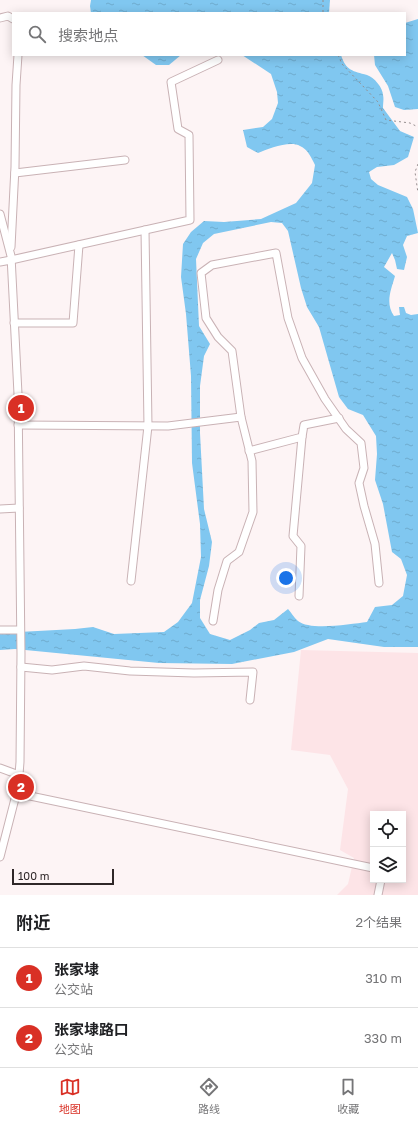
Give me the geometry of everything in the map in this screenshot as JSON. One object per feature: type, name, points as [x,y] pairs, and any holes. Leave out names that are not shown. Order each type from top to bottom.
[{"type":"street","points":[[0,18],[8,16],[12,18]]},
{"type":"street","points":[[0,857],[19,775],[21,654],[18,425],[11,258],[18,56]]},
{"type":"street","points":[[0,262],[11,258],[190,220],[189,135],[178,129],[171,82],[218,60]]},
{"type":"street","points":[[14,173],[124,160]]},
{"type":"street","points":[[0,214],[11,258]]},
{"type":"street","points":[[131,581],[148,426],[145,230]]},
{"type":"street","points":[[14,323],[74,323],[78,245]]},
{"type":"street","points":[[213,621],[218,590],[227,561],[239,552],[253,512],[252,461],[240,417],[232,352],[218,338],[206,318],[201,273],[212,265],[276,253],[288,318],[302,358],[325,399],[346,429],[361,443],[364,468],[359,483],[375,544],[380,583]]},
{"type":"street","points":[[18,425],[168,426],[240,417]]},
{"type":"street","points":[[299,596],[301,546],[293,536],[304,425],[339,418]]},
{"type":"street","points":[[249,451],[302,437]]},
{"type":"street","points":[[0,509],[19,508]]},
{"type":"street","points":[[0,630],[20,630]]},
{"type":"street","points":[[20,667],[52,670],[84,666],[130,671],[194,673],[253,672],[250,700]]},
{"type":"street","points":[[0,768],[19,775]]},
{"type":"street","points":[[16,793],[370,867]]},
{"type":"street","points":[[378,895],[380,883]]},
{"type":"path","points":[[323,0],[323,12]]},
{"type":"path","points":[[338,56],[342,64],[378,102],[386,120],[410,123],[418,127]]},
{"type":"path","points":[[418,164],[415,172],[418,193]]},
{"type":"shaded area","points":[[301,650],[418,653],[418,895],[337,895],[348,884],[354,858],[340,850],[348,789],[330,755],[291,750]]},
{"type":"water","points":[[91,0],[330,0],[329,12],[91,12]]},
{"type":"water","points":[[418,19],[418,109],[404,110],[395,107],[388,86],[375,65],[374,56],[406,56],[406,23]]},
{"type":"water","points":[[143,56],[180,56],[169,65],[156,65]]},
{"type":"water","points":[[244,56],[341,56],[345,64],[351,70],[370,76],[378,83],[383,92],[383,108],[400,131],[414,137],[408,157],[394,165],[377,167],[369,172],[371,179],[378,185],[407,197],[413,209],[418,233],[407,236],[403,245],[407,257],[404,270],[397,269],[392,253],[384,267],[395,276],[389,301],[391,311],[394,316],[400,315],[399,307],[404,307],[406,313],[411,315],[418,314],[418,647],[384,647],[328,639],[294,652],[232,664],[159,663],[15,649],[0,650],[0,633],[93,627],[114,634],[164,632],[178,622],[192,603],[201,557],[200,524],[192,463],[191,376],[186,314],[181,277],[183,244],[191,232],[204,221],[224,222],[261,219],[296,203],[312,183],[315,165],[303,147],[296,144],[291,144],[273,147],[258,153],[247,147],[243,130],[263,127],[272,119],[278,103],[277,92],[271,74]],"holes":[[[271,222],[282,223],[288,231],[301,288],[307,307],[319,327],[339,397],[348,409],[363,415],[376,436],[377,454],[375,480],[383,504],[392,552],[401,559],[407,575],[403,596],[392,605],[375,607],[367,622],[331,626],[312,626],[298,621],[288,609],[274,620],[259,623],[250,630],[230,640],[210,634],[200,618],[200,600],[209,566],[212,542],[204,509],[200,433],[200,386],[204,356],[210,344],[199,326],[196,259],[203,243],[214,234]]]},
{"type":"place","name":"张家埭","points":[[21,408]]},
{"type":"place","name":"张家埭路口","points":[[21,787]]}]
